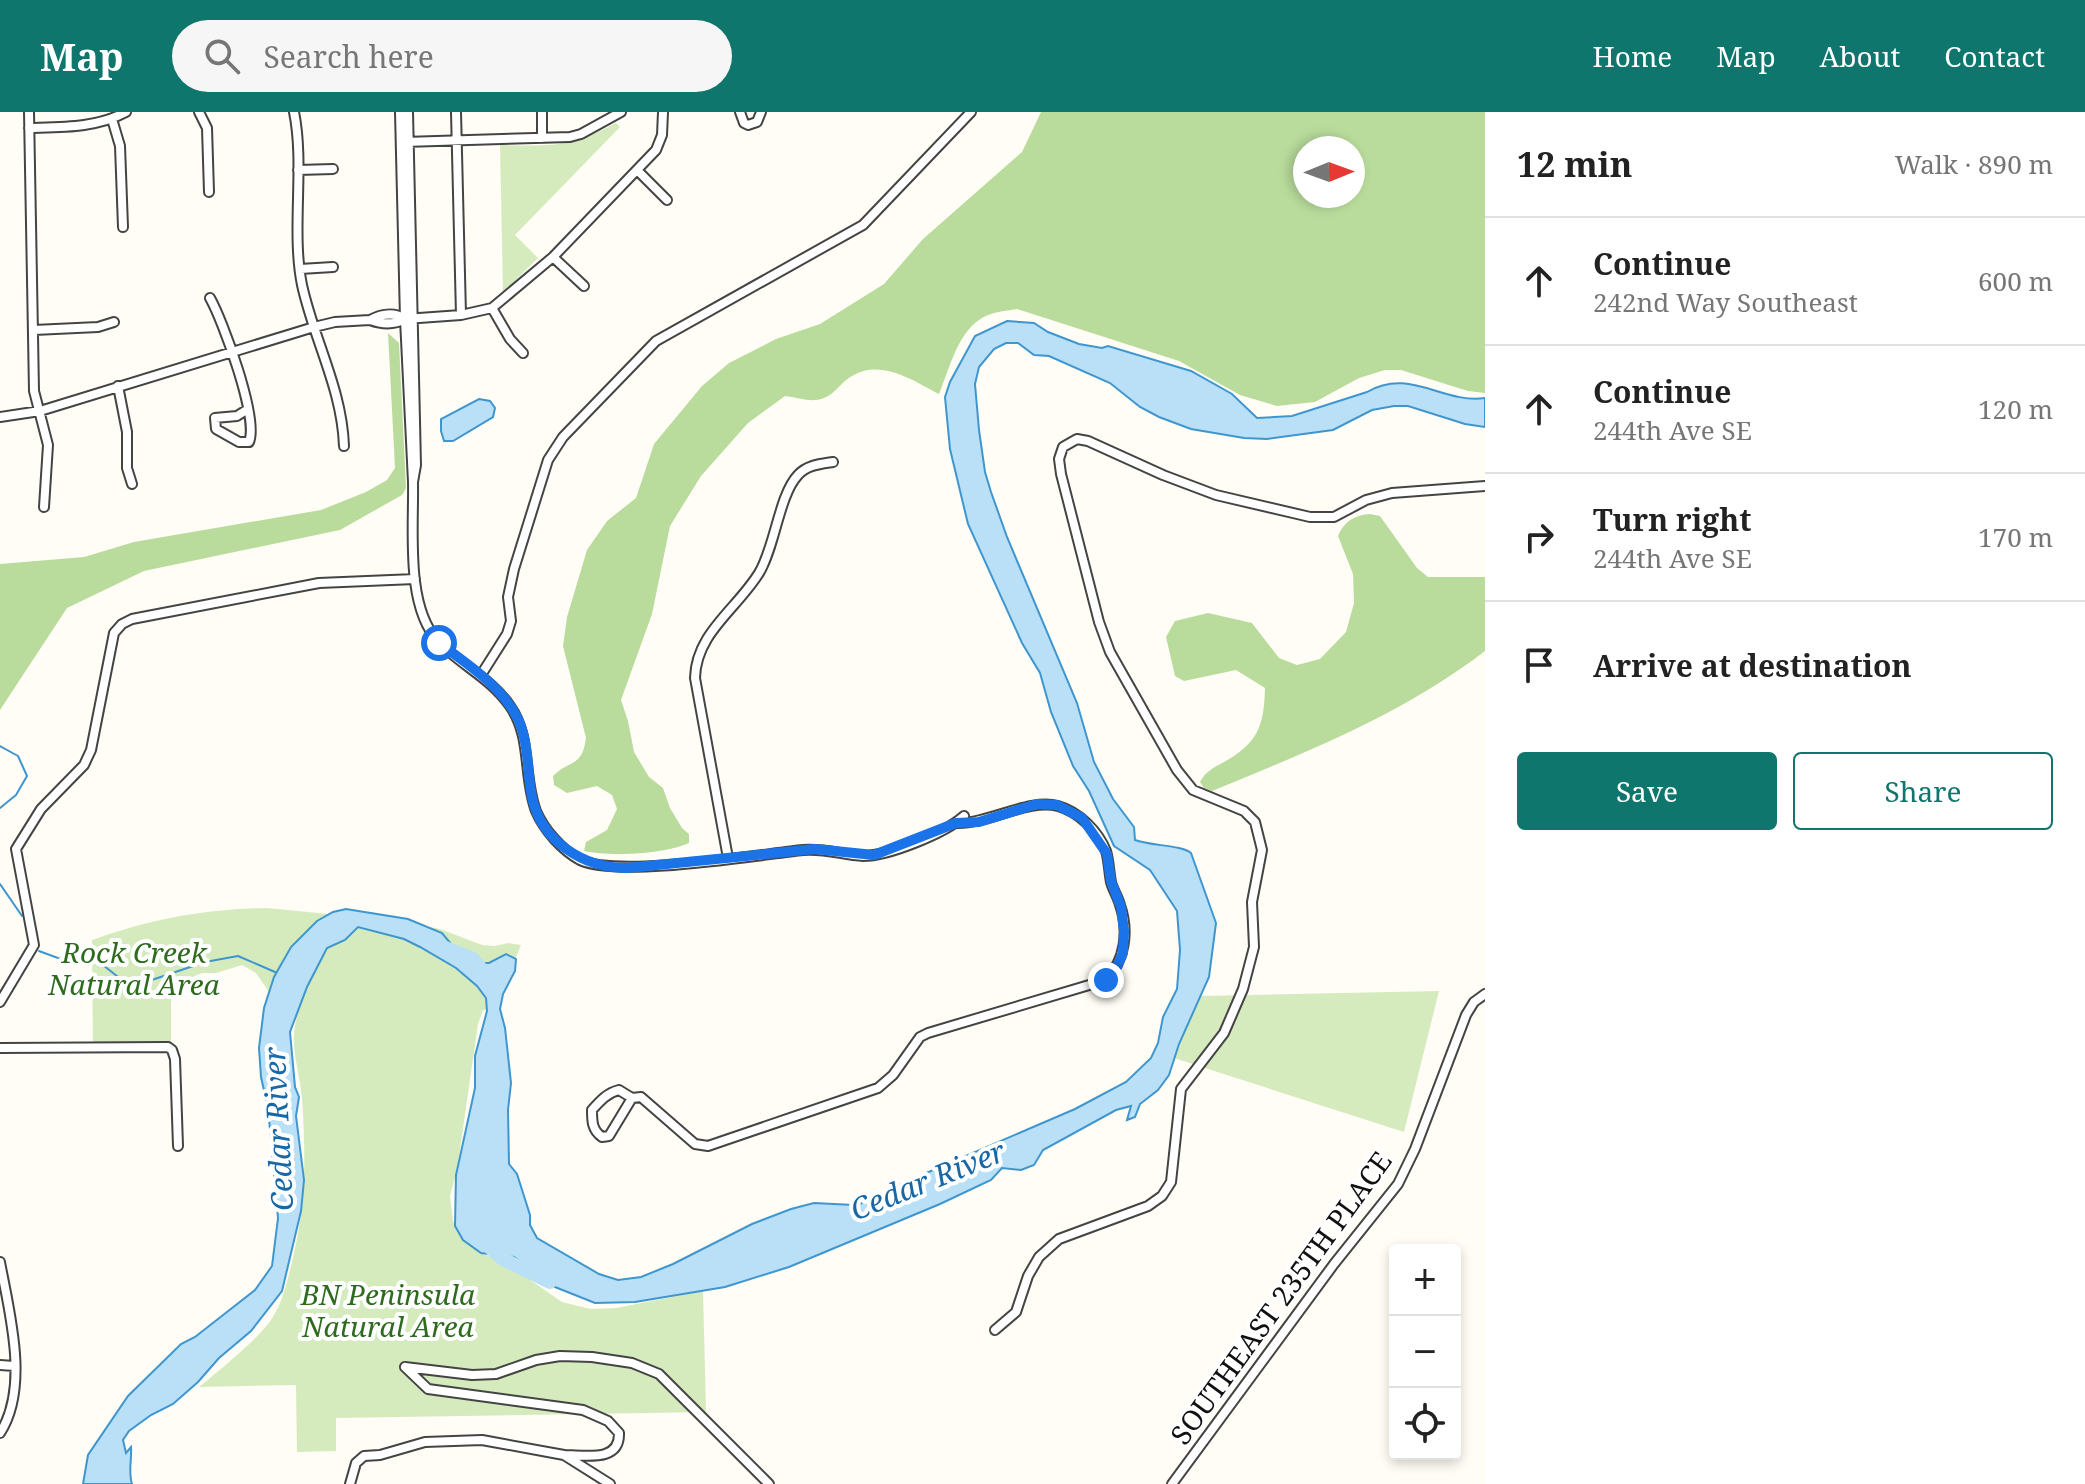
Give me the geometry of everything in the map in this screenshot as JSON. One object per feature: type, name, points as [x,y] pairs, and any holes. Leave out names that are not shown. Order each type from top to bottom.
[{"type":"street","points":[[29,112],[34,391],[48,445],[44,507]]},
{"type":"street","points":[[29,128],[74,127],[112,119],[126,112]]},
{"type":"street","points":[[199,112],[207,128],[209,192]]},
{"type":"street","points":[[294,112],[300,269],[314,327],[335,388],[343,422],[344,446]]},
{"type":"street","points":[[400,112],[405,142]]},
{"type":"street","points":[[408,112],[405,142],[408,319],[415,579],[421,612],[439,643],[481,675],[509,704],[518,719],[537,814],[554,838],[581,860],[616,868],[815,849],[874,855],[956,823],[979,822],[1037,804],[1057,805],[1082,818],[1107,854],[1111,881],[1121,907],[1123,953],[1115,971],[1106,980],[928,1033],[920,1037],[893,1075],[878,1088],[708,1146],[695,1144],[648,1101],[641,1097],[632,1098],[619,1090],[611,1092],[592,1110],[596,1133],[602,1137],[609,1136],[632,1098]]},
{"type":"street","points":[[456,112],[461,315]]},
{"type":"street","points":[[542,112],[542,138]]},
{"type":"street","points":[[405,142],[581,134],[621,112]]},
{"type":"street","points":[[0,417],[40,411],[335,322],[370,320],[398,314],[408,319],[461,315],[492,308],[553,257],[656,150],[662,135],[663,112]]},
{"type":"street","points":[[740,112],[748,125],[757,122],[761,112]]},
{"type":"street","points":[[481,675],[501,648],[507,634],[511,621],[508,597],[514,569],[548,460],[563,437],[656,341],[854,232],[971,112]]},
{"type":"street","points":[[112,119],[120,146],[123,227]]},
{"type":"street","points":[[298,170],[333,169]]},
{"type":"street","points":[[637,170],[667,200]]},
{"type":"street","points":[[553,257],[584,286]]},
{"type":"street","points":[[300,269],[333,267]]},
{"type":"street","points":[[210,298],[233,352],[248,409],[252,430],[249,442],[239,442],[216,429],[215,418],[237,416],[248,409]]},
{"type":"street","points":[[492,308],[510,339],[523,353]]},
{"type":"street","points":[[34,330],[98,327],[114,322]]},
{"type":"street","points":[[335,388],[345,385]]},
{"type":"street","points":[[118,386],[127,432],[127,468],[132,484]]},
{"type":"street","points":[[995,1330],[1016,1312],[1028,1276],[1047,1249],[1059,1239],[1148,1206],[1162,1196],[1171,1182],[1181,1089],[1224,1033],[1243,989],[1254,947],[1252,902],[1262,850],[1255,822],[1244,811],[1189,786],[1165,751],[1110,652],[1099,622],[1061,474],[1059,459],[1063,447],[1077,439],[1088,441],[1216,495],[1310,517],[1338,516],[1366,500],[1392,493],[1485,486]]},
{"type":"street","points":[[728,858],[695,678],[699,651],[758,575],[796,477],[809,466],[833,462]]},
{"type":"street","points":[[0,1002],[34,945],[16,849],[41,809],[84,765],[91,750],[114,633],[122,624],[132,619],[319,583],[415,579]]},
{"type":"street","points":[[956,823],[964,816]]},
{"type":"street","name":"SOUTHEAST 235TH PLACE","points":[[1172,1484],[1334,1264],[1398,1184],[1415,1149],[1461,1026],[1474,1002],[1485,994]]},
{"type":"street","points":[[0,1048],[164,1047],[172,1050],[175,1059],[178,1146]]},
{"type":"street","points":[[0,1262],[14,1338],[11,1410],[0,1433]]},
{"type":"street","points":[[350,1484],[356,1463],[364,1456],[414,1447],[425,1442],[482,1440],[564,1455],[605,1455],[612,1452],[619,1442],[619,1433],[608,1421],[583,1410],[428,1389],[405,1367],[472,1375],[496,1374],[536,1360],[560,1356],[632,1363],[659,1374],[769,1484]]},
{"type":"street","points":[[0,1365],[14,1366]]},
{"type":"street","points":[[564,1455],[610,1484]]},
{"type":"green space","points":[[1041,112],[1485,112],[1485,393],[1468,391],[1401,370],[1385,370],[1359,378],[1315,402],[1277,406],[1240,395],[1179,361],[1017,309],[988,315],[971,327],[954,354],[939,394],[897,373],[874,369],[852,376],[822,399],[785,396],[748,423],[701,476],[670,526],[652,614],[621,700],[634,752],[649,777],[663,788],[670,808],[689,834],[689,843],[666,850],[637,853],[584,851],[586,842],[607,830],[617,809],[612,795],[597,786],[567,793],[554,785],[553,776],[578,759],[586,738],[563,646],[567,617],[587,550],[607,521],[636,498],[654,444],[702,386],[729,363],[776,339],[820,324],[884,284],[923,239],[1022,152]]},
{"type":"green space","points":[[616,123],[620,127],[515,235],[538,258],[503,292],[500,145],[560,144]]},
{"type":"green space","points":[[388,333],[399,343],[406,488],[402,495],[340,530],[144,571],[67,608],[0,710],[0,564],[84,557],[134,542],[321,510],[387,480],[395,468]]},
{"type":"green space","points":[[1370,514],[1380,516],[1417,568],[1428,577],[1485,577],[1485,651],[1454,674],[1388,713],[1212,791],[1204,788],[1200,782],[1205,775],[1245,748],[1257,732],[1263,713],[1265,688],[1236,670],[1184,681],[1175,676],[1166,637],[1175,621],[1208,613],[1252,623],[1279,658],[1297,665],[1320,659],[1346,632],[1354,603],[1353,574],[1338,536],[1343,526],[1351,520]]},
{"type":"green space","name":"BN Peninsula Natural Area","points":[[267,908],[400,921],[440,929],[482,945],[521,945],[495,1009],[483,1010],[478,1024],[457,1170],[450,1196],[453,1221],[461,1236],[477,1251],[507,1264],[562,1302],[591,1309],[616,1308],[703,1291],[706,1412],[336,1418],[336,1451],[297,1452],[296,1385],[199,1387],[265,1328],[279,1306],[288,1277],[297,1241],[304,1180],[302,1098],[294,1046],[298,1013],[269,992],[256,973],[242,965],[216,973],[202,973],[171,986],[171,1049],[93,1050],[92,940],[178,916]]},
{"type":"green space","points":[[1439,991],[1404,1132],[1174,1058],[1200,996]]},
{"type":"water","points":[[1007,321],[1034,323],[1079,344],[1102,348],[1108,346],[1191,371],[1232,394],[1257,418],[1292,416],[1383,385],[1398,383],[1454,396],[1485,398],[1485,427],[1408,406],[1394,406],[1372,410],[1333,430],[1267,439],[1244,438],[1191,429],[1159,417],[1140,407],[1110,383],[1049,356],[1034,355],[1018,343],[1006,343],[994,349],[979,367],[975,384],[985,472],[1007,537],[1077,703],[1094,762],[1113,799],[1134,827],[1135,840],[1181,848],[1191,853],[1216,923],[1209,977],[1179,1044],[1169,1075],[1158,1090],[1140,1104],[1135,1117],[1127,1120],[1131,1106],[1116,1110],[1043,1150],[1034,1165],[1021,1170],[1002,1168],[991,1180],[940,1204],[789,1267],[725,1287],[635,1302],[595,1303],[555,1287],[514,1257],[481,1253],[463,1240],[455,1226],[456,1175],[475,1088],[475,1056],[487,1011],[486,998],[456,968],[420,947],[404,939],[358,927],[345,940],[327,948],[307,987],[290,1032],[295,1087],[299,1097],[296,1116],[304,1180],[301,1211],[282,1291],[251,1331],[219,1358],[198,1382],[173,1404],[129,1431],[123,1440],[126,1453],[131,1447],[132,1484],[83,1484],[88,1455],[128,1396],[181,1344],[195,1337],[255,1290],[272,1266],[278,1218],[259,1048],[264,1008],[274,977],[291,947],[317,921],[333,912],[346,909],[408,919],[442,933],[472,963],[489,963],[506,954],[516,959],[515,971],[503,994],[500,1009],[511,1083],[509,1164],[517,1174],[530,1215],[530,1225],[537,1238],[599,1274],[618,1280],[641,1277],[673,1264],[752,1224],[791,1209],[814,1203],[854,1205],[867,1202],[903,1183],[1075,1109],[1126,1082],[1151,1058],[1158,1043],[1163,1017],[1177,989],[1180,950],[1177,911],[1150,870],[1114,846],[1089,791],[1073,766],[1051,712],[1040,673],[1022,643],[968,524],[950,449],[945,397],[950,382],[975,336]]},
{"type":"water","points":[[479,399],[490,401],[495,408],[493,417],[453,441],[444,441],[441,419]]},
{"type":"waterway","points":[[0,746],[18,756],[27,776],[16,795],[0,808]]},
{"type":"waterway","points":[[0,884],[22,916]]},
{"type":"waterway","name":"Cedar River","points":[[443,947],[473,959],[487,976]]},
{"type":"waterway","points":[[39,951],[66,961],[99,962],[131,987],[205,962],[238,956],[275,972]]},
{"type":"waterway","name":"Cedar River","points":[[486,1244],[503,1259],[550,1282]]},
{"type":"route","points":[[439,643],[481,675],[509,704],[518,719],[523,733],[532,798],[543,824],[554,838],[581,860],[599,865],[627,868],[815,849],[860,856],[874,855],[956,823],[993,819],[1037,804],[1057,805],[1078,814],[1102,843],[1121,907],[1123,953],[1115,971],[1106,980]]},
{"type":"park label","name":"Rock Creek Natural Area","points":[[134,969]]}]
